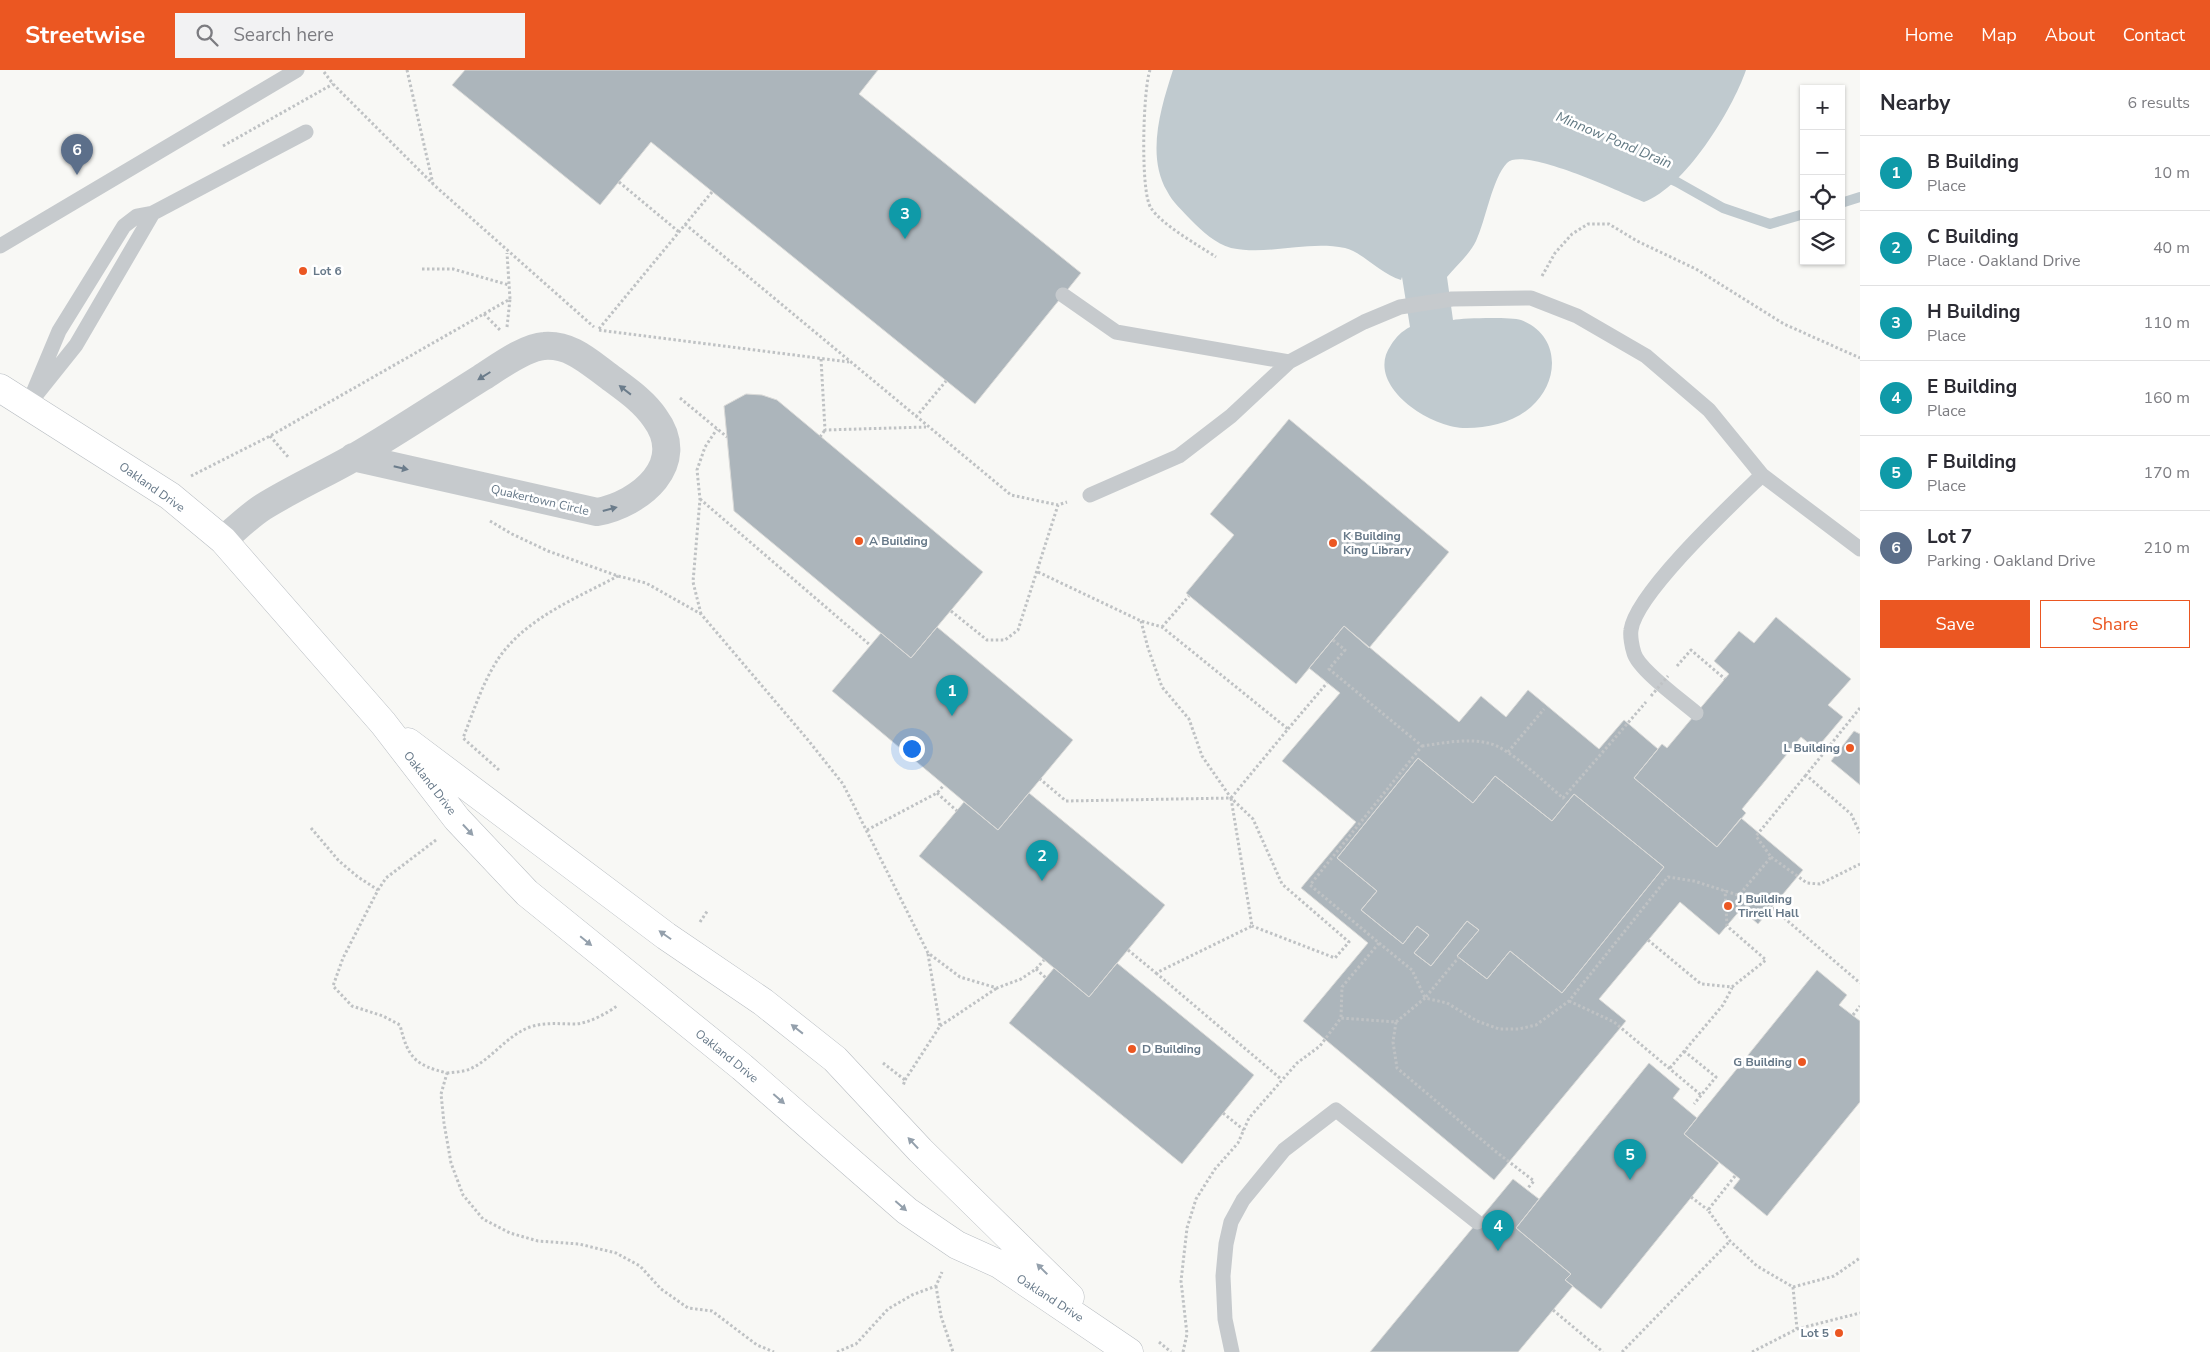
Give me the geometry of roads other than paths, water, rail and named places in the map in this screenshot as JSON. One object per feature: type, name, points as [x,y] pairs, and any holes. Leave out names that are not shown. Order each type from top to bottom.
[{"type":"street","name":"Quakertown Circle","points":[[223,540],[262,507],[353,457],[512,359],[543,346],[562,347],[582,356],[645,405],[656,418],[664,432],[666,450],[662,468],[651,486],[615,509],[597,512],[353,457]]},
{"type":"street","name":"Oakland Drive","points":[[0,388],[170,496],[223,540],[383,723],[457,818],[527,893],[742,1067],[907,1211],[957,1245],[999,1264],[1121,1346]]},
{"type":"street","name":"Oakland Drive","points":[[383,723],[658,930],[763,1002],[835,1059],[920,1150],[1121,1346]]},
{"type":"lane","points":[[0,246],[297,70]]},
{"type":"lane","points":[[28,405],[59,331],[124,226],[137,216],[153,213],[306,132]]},
{"type":"lane","points":[[28,405],[76,345],[153,213]]},
{"type":"lane","points":[[1063,295],[1116,332],[1289,362]]},
{"type":"lane","points":[[1090,495],[1178,456],[1231,416],[1289,362],[1364,322],[1400,307],[1452,299],[1531,298],[1577,316],[1646,356],[1709,410],[1762,475],[1860,549]]},
{"type":"lane","points":[[1696,713],[1645,670],[1634,655],[1631,630],[1644,601],[1682,556],[1762,475]]},
{"type":"lane","points":[[1232,1352],[1225,1320],[1223,1276],[1226,1244],[1231,1222],[1243,1200],[1284,1150],[1336,1110],[1477,1222]]},
{"type":"water","points":[[1173,70],[1746,70],[1730,106],[1705,146],[1675,181],[1660,194],[1644,202],[1552,165],[1517,159],[1507,163],[1493,189],[1476,241],[1467,255],[1447,277],[1453,320],[1508,318],[1521,320],[1534,327],[1544,336],[1552,360],[1551,372],[1541,397],[1517,417],[1484,427],[1467,428],[1436,421],[1420,413],[1405,402],[1393,389],[1386,375],[1385,360],[1391,345],[1399,334],[1410,327],[1402,277],[1401,280],[1386,273],[1358,254],[1345,248],[1316,246],[1245,250],[1231,248],[1205,233],[1175,203],[1167,191],[1157,162],[1160,115]]},
{"type":"waterway","name":"Minnow Pond Drain","points":[[1662,175],[1723,208],[1770,224],[1800,215]]},
{"type":"waterway","name":"Minnow Pond Drain","points":[[1845,202],[1860,197]]},
{"type":"place","name":"Lot 7","points":[[77,175]]},
{"type":"place","name":"H Building","points":[[905,239]]},
{"type":"place","name":"Lot 6","points":[[303,271]]},
{"type":"place","name":"A Building","points":[[859,541]]},
{"type":"place","name":"K Building King Library","points":[[1333,543]]},
{"type":"place","name":"B Building","points":[[952,716]]},
{"type":"place","name":"L Building","points":[[1850,748]]},
{"type":"place","name":"C Building","points":[[1042,881]]},
{"type":"place","name":"J Building Tirrell Hall","points":[[1728,906]]},
{"type":"place","name":"D Building","points":[[1132,1049]]},
{"type":"place","name":"G Building","points":[[1802,1062]]},
{"type":"place","name":"F Building","points":[[1630,1180]]},
{"type":"place","name":"E Building","points":[[1498,1251]]},
{"type":"place","name":"Lot 5","points":[[1839,1333]]}]
